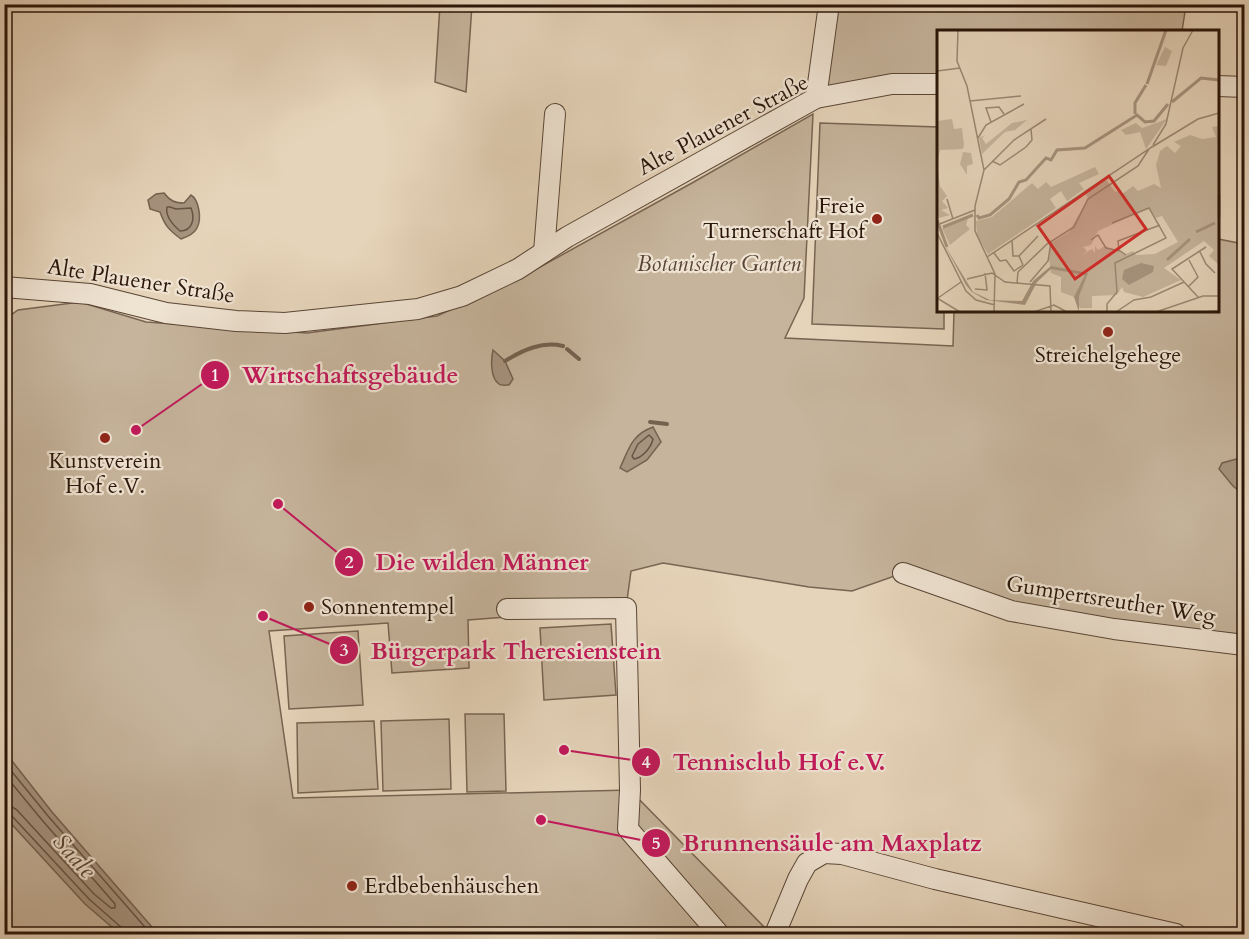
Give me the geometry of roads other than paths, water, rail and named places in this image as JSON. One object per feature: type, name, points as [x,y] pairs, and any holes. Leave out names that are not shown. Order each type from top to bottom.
[{"type":"street","points":[[816,98],[830,4]]},
{"type":"street","name":"Alte Plauener Straße","points":[[4,287],[90,294],[166,313],[236,321],[285,323],[418,309],[462,296],[518,269],[567,237],[816,98],[892,84],[937,84]]},
{"type":"street","points":[[1219,86],[1245,87]]},
{"type":"street","points":[[544,252],[555,114]]},
{"type":"street","points":[[4,301],[23,294],[52,290]]},
{"type":"street","name":"Gumpertsreuther Weg","points":[[903,573],[1011,611],[1114,629],[1245,645]]},
{"type":"street","points":[[507,609],[626,608],[630,790],[628,829],[719,934]]},
{"type":"street","points":[[775,934],[807,863],[824,853],[842,854],[935,879],[1176,934]]},
{"type":"water","points":[[164,193],[175,202],[184,203],[191,195],[194,197],[199,210],[199,220],[197,228],[190,235],[181,239],[168,227],[160,212],[150,209],[148,200],[156,194]]},
{"type":"water","points":[[493,350],[505,361],[513,379],[509,385],[500,385],[494,377]]},
{"type":"water","points":[[653,427],[661,442],[647,460],[627,472],[620,468],[635,438]]},
{"type":"water","points":[[1244,457],[1244,495],[1219,469],[1222,463]]},
{"type":"water","name":"Saale","points":[[5,752],[52,812],[158,934],[120,934],[85,904],[5,817]]},
{"type":"waterway","points":[[505,361],[519,353],[540,346],[563,346]]},
{"type":"waterway","points":[[567,349],[579,359]]},
{"type":"waterway","points":[[650,422],[667,424]]},
{"type":"place","name":"Freie Turnerschaft Hof","points":[[877,219]]},
{"type":"place","name":"Streichelgehege","points":[[1108,332]]},
{"type":"place","name":"Wirtschaftsgebäude","points":[[136,430]]},
{"type":"place","name":"Kunstverein Hof e.V.","points":[[105,438]]},
{"type":"place","name":"Die wilden Männer","points":[[278,504]]},
{"type":"place","name":"Sonnentempel","points":[[309,607]]},
{"type":"place","name":"Bürgerpark Theresienstein","points":[[263,616]]},
{"type":"place","name":"Tennisclub Hof e.V.","points":[[564,750]]},
{"type":"place","name":"Brunnensäule am Maxplatz","points":[[541,820]]},
{"type":"place","name":"Erdbebenhäuschen","points":[[352,886]]},
{"type":"park label","name":"Botanischer Garten","points":[[719,264]]}]
